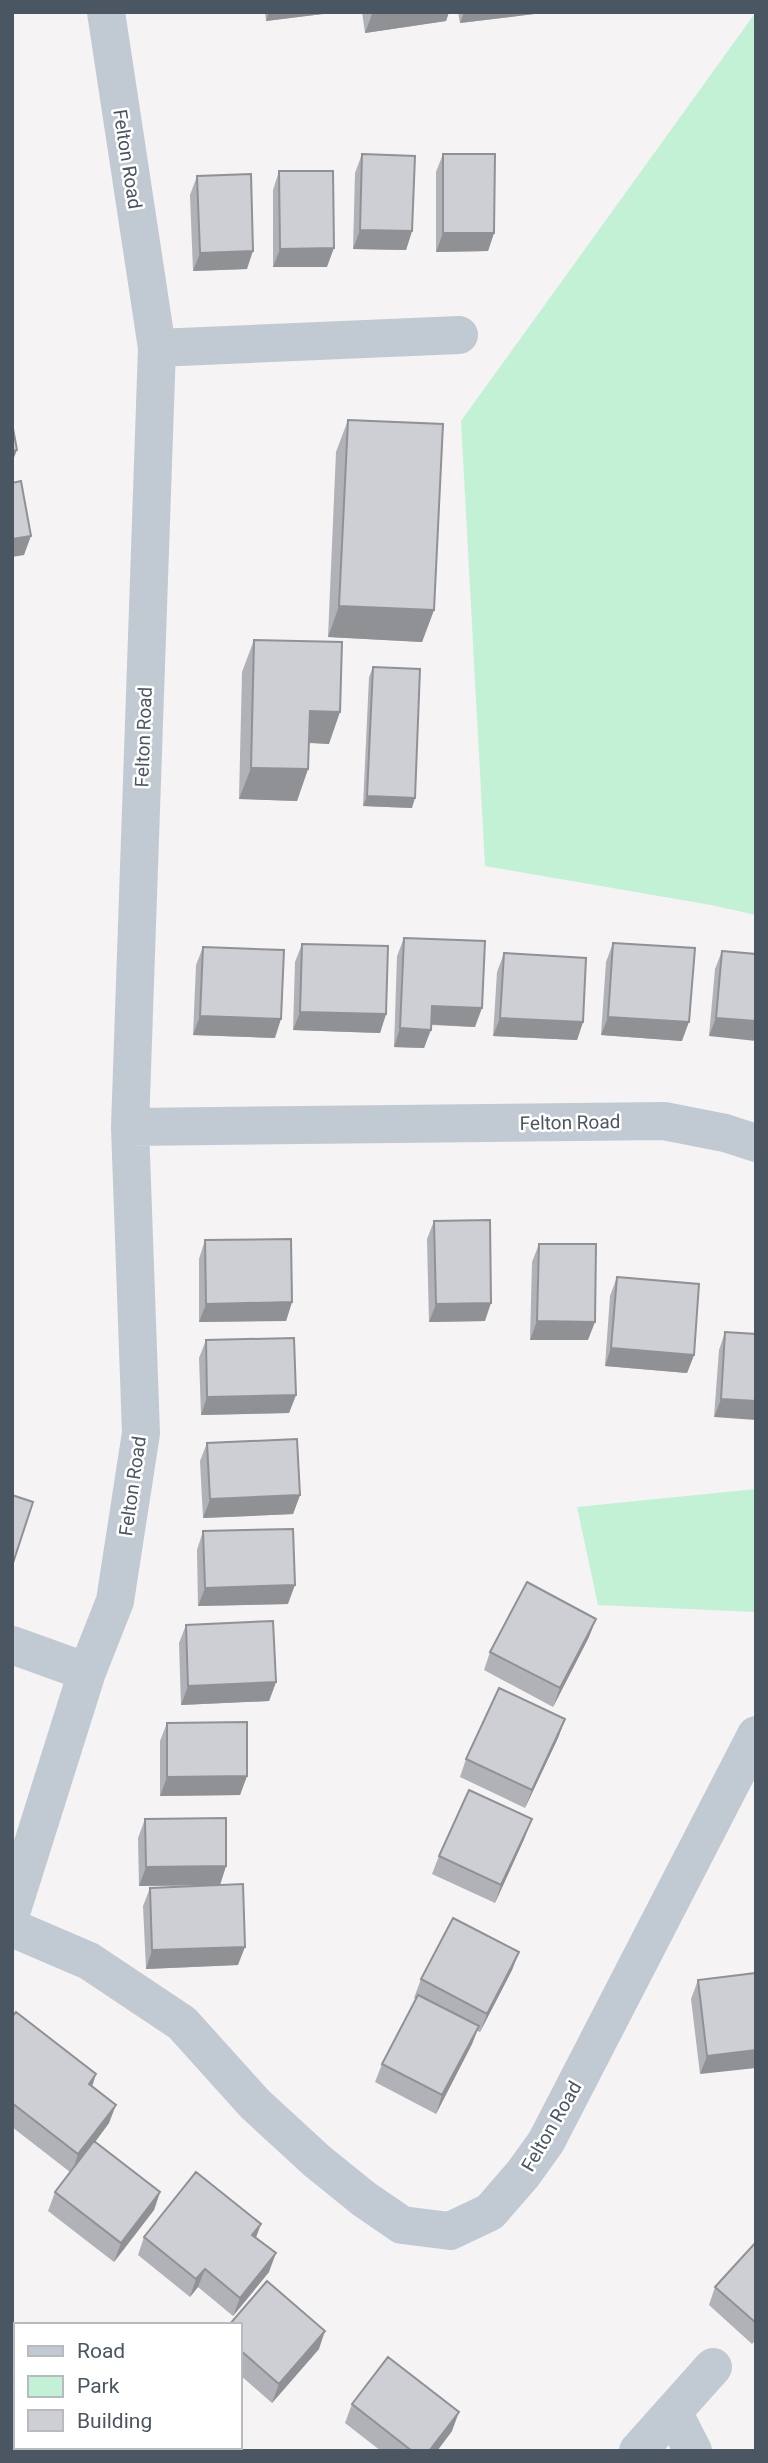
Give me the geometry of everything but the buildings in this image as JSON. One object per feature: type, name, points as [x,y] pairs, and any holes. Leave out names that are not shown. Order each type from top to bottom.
[{"type":"street","name":"Felton Road","points":[[12,1910],[87,1672],[116,1601],[141,1433],[130,1127],[157,348],[106,12]]},
{"type":"street","points":[[157,348],[459,335]]},
{"type":"street","name":"Felton Road","points":[[130,1127],[664,1121],[725,1133],[756,1143]]},
{"type":"street","points":[[12,1645],[87,1672]]},
{"type":"street","name":"Felton Road","points":[[12,1928],[89,1962],[182,2023],[255,2104],[363,2199],[402,2225],[450,2231],[490,2211],[523,2174],[546,2142],[756,1735]]},
{"type":"street","points":[[638,2451],[713,2367]]},
{"type":"street","points":[[673,2412],[693,2451]]},
{"type":"green space","points":[[756,12],[756,915],[485,866],[461,421]]},
{"type":"green space","points":[[756,1489],[756,1612],[598,1605],[577,1507]]}]
